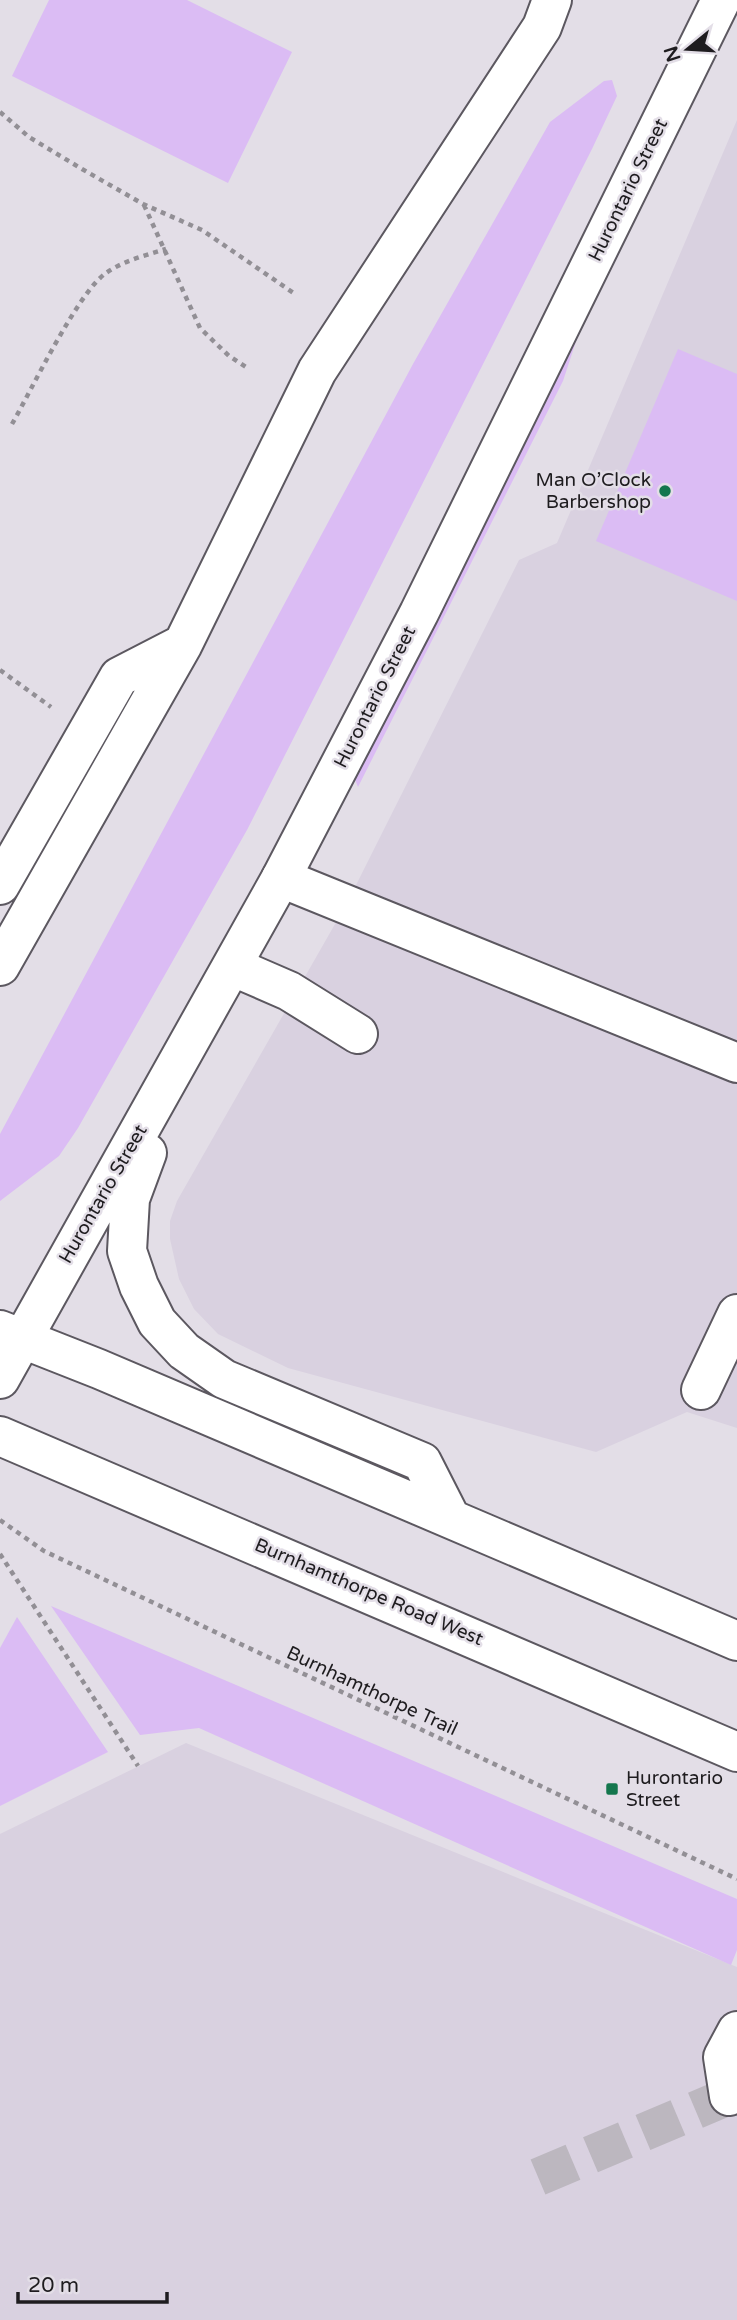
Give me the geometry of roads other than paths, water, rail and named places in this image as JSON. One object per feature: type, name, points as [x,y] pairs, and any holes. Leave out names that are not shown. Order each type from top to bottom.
[{"type":"main road","points":[[0,966],[183,644],[317,371],[542,27],[552,0]]},
{"type":"main road","name":"Hurontario Street","points":[[0,1379],[11,1334],[257,923],[281,878],[419,613],[721,0]]},
{"type":"main road","points":[[0,885],[119,677],[183,644]]},
{"type":"main road","points":[[281,878],[737,1063]]},
{"type":"main road","points":[[257,923],[237,989],[151,1143],[130,1199],[127,1251],[139,1286],[157,1322],[184,1352],[224,1379],[422,1462],[450,1517]]},
{"type":"main road","points":[[243,971],[289,991],[358,1034]]},
{"type":"main road","points":[[701,1390],[737,1314]]},
{"type":"main road","points":[[11,1334],[450,1517],[737,1641]]},
{"type":"main road","name":"Burnhamthorpe Road West","points":[[0,1436],[737,1752]]},
{"type":"main road","points":[[737,2031],[723,2057],[729,2096],[737,2086]]},
{"type":"tunnel","points":[[538,2177],[729,2096]]},
{"type":"place","name":"Man O’Clock Barbershop","points":[[665,491]]},
{"type":"place","name":"Hurontario Street","points":[[612,1789]]}]
